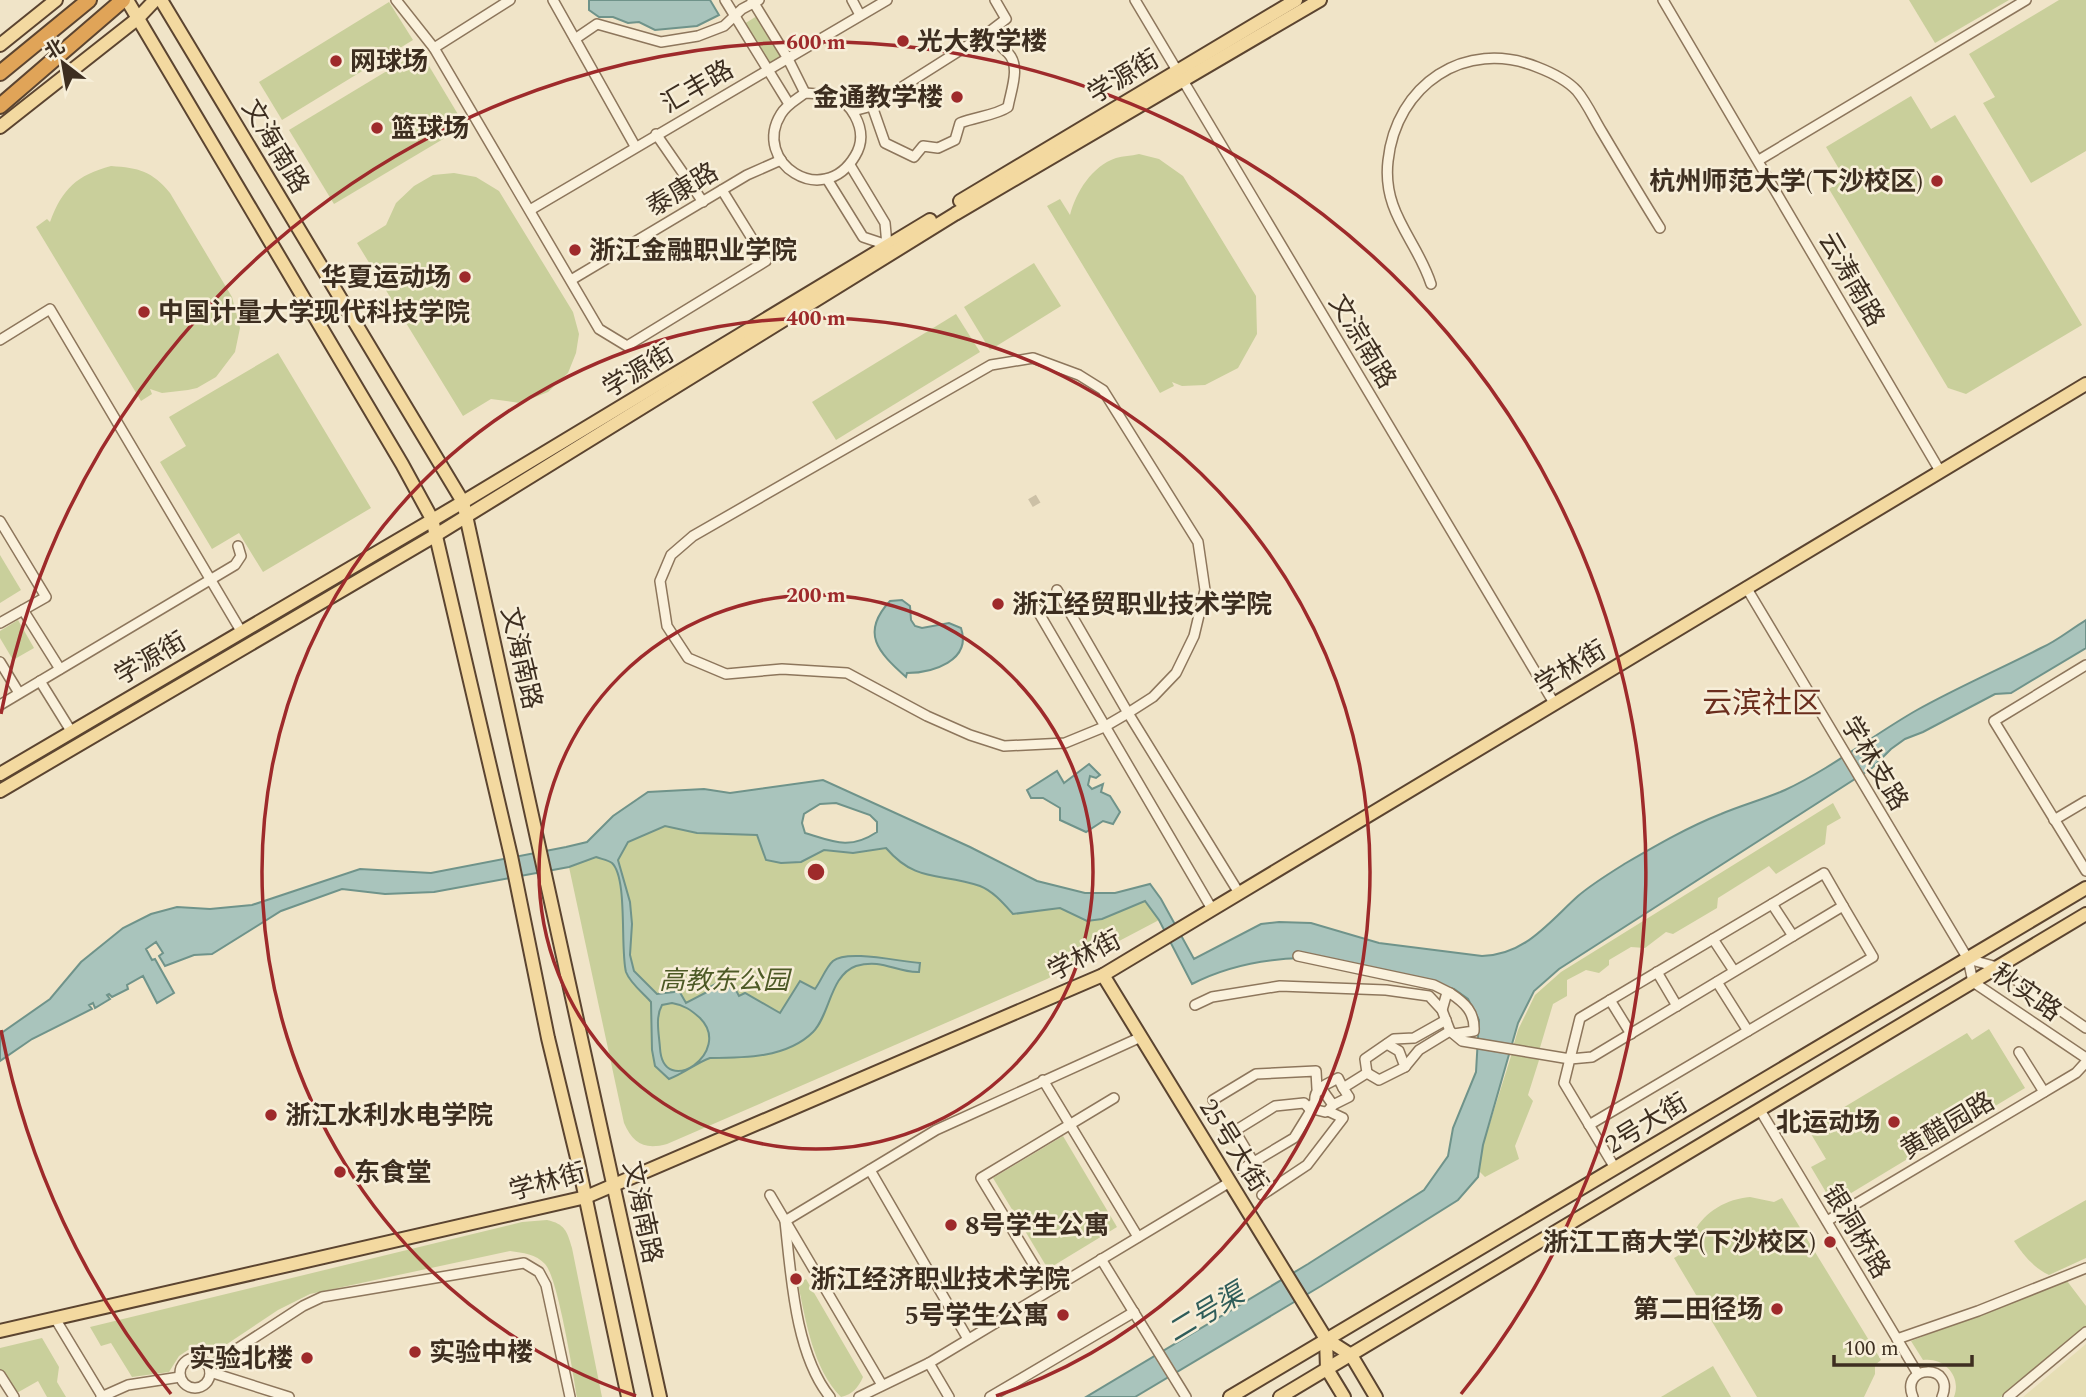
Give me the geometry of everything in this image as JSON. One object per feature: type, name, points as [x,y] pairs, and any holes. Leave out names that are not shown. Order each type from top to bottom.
[{"type":"highway","points":[[0,74],[89,0]]},
{"type":"highway","points":[[0,106],[125,0]]},
{"type":"main road","points":[[0,45],[56,0]]},
{"type":"main road","name":"文海南路","points":[[125,0],[402,464],[432,520],[511,856],[548,1038],[586,1197],[628,1397]]},
{"type":"main road","points":[[0,127],[137,19],[155,0]]},
{"type":"main road","name":"文海南路","points":[[161,0],[463,502],[542,850],[660,1397]]},
{"type":"main road","name":"学源街","points":[[0,774],[463,502],[887,245],[1180,75],[1296,0]]},
{"type":"main road","points":[[0,791],[436,535],[1180,75],[1320,0]]},
{"type":"main road","name":"学林街","points":[[0,1331],[586,1197],[1103,975],[2086,384]]},
{"type":"main road","name":"2号大街","points":[[1230,1397],[2086,888]]},
{"type":"main road","name":"2号大街","points":[[1280,1397],[2086,914]]},
{"type":"main road","name":"25号大街","points":[[1103,975],[1326,1339],[1350,1355],[1376,1397]]},
{"type":"main road","name":"25号大街","points":[[1326,1339],[1327,1369],[1344,1397]]},
{"type":"street","points":[[396,0],[434,48],[600,329],[627,346],[766,261],[722,190]]},
{"type":"street","points":[[434,48],[509,0]]},
{"type":"street","points":[[553,0],[635,146]]},
{"type":"street","points":[[725,0],[789,104]]},
{"type":"street","points":[[752,0],[787,57],[805,93]]},
{"type":"street","points":[[575,39],[597,24],[661,42],[698,36],[724,26],[742,9],[759,0]]},
{"type":"street","points":[[852,0],[860,15]]},
{"type":"street","name":"汇丰路","points":[[530,210],[887,0]]},
{"type":"street","points":[[853,111],[872,106],[1006,19],[995,0]]},
{"type":"street","name":"文淙南路","points":[[1135,0],[1554,703]]},
{"type":"street","name":"云涛南路","points":[[1663,0],[1940,471]]},
{"type":"street","points":[[1759,160],[2026,0]]},
{"type":"street","points":[[872,106],[885,143],[914,157],[923,146],[938,148],[955,140],[960,123],[981,115],[1000,112],[1008,107],[1016,65],[1010,54],[997,45],[989,32]]},
{"type":"street","points":[[1431,284],[1401,226],[1391,199],[1388,161],[1398,120],[1415,93],[1443,70],[1477,59],[1517,59],[1552,73],[1577,91],[1660,228]]},
{"type":"street","points":[[805,93],[835,96],[853,111],[859,122],[862,136],[860,149],[845,171],[827,179],[806,179],[794,173],[781,160],[774,140],[775,126],[780,114],[805,93]]},
{"type":"street","points":[[656,134],[703,202]]},
{"type":"street","name":"泰康路","points":[[571,280],[747,175],[781,160]]},
{"type":"street","points":[[827,179],[863,237],[887,245],[886,223],[850,165]]},
{"type":"street","points":[[0,340],[50,309],[242,631]]},
{"type":"street","points":[[1033,358],[1079,374],[1103,390],[1198,542],[1205,590],[1194,636],[1176,673],[1153,697],[1104,727],[1065,743],[1004,746],[926,716],[847,673],[782,669],[726,674],[688,658],[667,626],[660,581],[671,555],[693,536],[990,365],[1033,358]]},
{"type":"street","points":[[0,521],[46,597],[0,624]]},
{"type":"street","points":[[0,705],[235,565],[242,556],[238,546]]},
{"type":"street","name":"学林支路","points":[[1746,587],[1968,959]]},
{"type":"street","points":[[1057,590],[1128,713],[1239,893]]},
{"type":"street","points":[[1033,603],[1212,909]]},
{"type":"street","points":[[23,610],[60,669]]},
{"type":"street","points":[[0,662],[19,693]]},
{"type":"street","points":[[2086,665],[1994,721],[2086,871]]},
{"type":"street","points":[[40,681],[71,731]]},
{"type":"street","points":[[2054,820],[2086,801]]},
{"type":"street","points":[[1589,1125],[1873,957],[1824,873],[1580,1018],[1564,1083],[1589,1125],[1615,1168]]},
{"type":"street","points":[[1772,904],[1793,936]]},
{"type":"street","points":[[1195,1005],[1212,997],[1280,986],[1386,990],[1429,996],[1442,1010],[1452,1032],[1462,1041],[1570,1059],[1592,1057],[1843,906]]},
{"type":"street","points":[[1713,939],[1734,971]]},
{"type":"street","points":[[1298,956],[1434,985],[1461,1001],[1471,1012],[1475,1023],[1474,1031],[1452,1032],[1419,1050],[1405,1067],[1379,1080],[1367,1073]]},
{"type":"street","name":"秋实路","points":[[2086,1028],[1997,967],[1968,959],[1973,982],[2086,1060]]},
{"type":"street","points":[[1657,972],[1677,1006]]},
{"type":"street","points":[[1717,982],[1748,1031]]},
{"type":"street","points":[[1442,1010],[1446,996],[1450,993]]},
{"type":"street","points":[[1610,1000],[1630,1034]]},
{"type":"street","points":[[1367,1073],[1365,1059],[1394,1039],[1414,1038],[1446,1020]]},
{"type":"street","points":[[785,1221],[936,1130],[1141,1037]]},
{"type":"street","points":[[1387,1044],[1399,1052],[1405,1067]]},
{"type":"street","points":[[2019,1052],[2044,1092]]},
{"type":"street","name":"黄醋园路","points":[[1827,1221],[2076,1073],[2086,1060]]},
{"type":"street","points":[[1213,1100],[1256,1074],[1316,1071],[1319,1089],[1330,1108],[1343,1118],[1307,1165],[1262,1195]]},
{"type":"street","points":[[1343,1088],[1367,1073]]},
{"type":"street","points":[[1225,1137],[1275,1106],[1304,1103],[1309,1108],[1325,1112],[1349,1097],[1338,1078],[1319,1089],[1314,1094],[1315,1102],[1309,1108],[1310,1112],[1294,1138],[1242,1169]]},
{"type":"street","points":[[1043,1080],[1138,1237]]},
{"type":"street","points":[[1049,1290],[981,1178],[1114,1098]]},
{"type":"street","name":"银洞桥路","points":[[1760,1110],[1918,1374]]},
{"type":"street","points":[[1235,1131],[1254,1163]]},
{"type":"street","points":[[870,1170],[968,1339]]},
{"type":"street","points":[[859,1397],[929,1363],[1230,1182]]},
{"type":"street","points":[[770,1195],[883,1385]]},
{"type":"street","points":[[785,1221],[794,1297],[811,1366],[830,1397]]},
{"type":"street","points":[[1101,1259],[1186,1397]]},
{"type":"street","points":[[289,1397],[210,1370],[198,1358],[188,1359],[181,1367],[180,1377],[186,1385],[200,1387],[208,1381],[210,1370],[303,1306],[322,1297],[524,1263],[539,1272],[547,1284],[570,1397]]},
{"type":"street","points":[[1897,1339],[1978,1311],[2086,1268]]},
{"type":"street","points":[[990,1397],[1134,1312]]},
{"type":"street","points":[[56,1320],[102,1397],[128,1385],[180,1377]]},
{"type":"street","points":[[2008,1397],[2086,1332]]},
{"type":"street","points":[[929,1363],[949,1397]]},
{"type":"street","points":[[1913,1397],[1911,1385],[1918,1374],[1929,1371],[1940,1376],[1944,1387],[1942,1397]]},
{"type":"street","points":[[0,1375],[14,1397]]},
{"type":"street","points":[[253,1386],[261,1397]]},
{"type":"shaded area","points":[[2086,1344],[2086,1397],[2023,1397]]},
{"type":"green space","points":[[1909,0],[2009,0],[1935,43]]},
{"type":"green space","points":[[2059,0],[2086,0],[2086,151],[2031,183],[1983,103],[1995,97],[1969,54]]},
{"type":"green space","name":"网球场","points":[[389,2],[413,40],[282,120],[259,82]]},
{"type":"green space","points":[[757,16],[781,56],[768,64],[744,24]]},
{"type":"green space","name":"篮球场","points":[[420,51],[465,126],[334,204],[289,130]]},
{"type":"green space","points":[[1911,96],[1931,129],[1955,115],[2082,325],[1966,394],[1948,388],[1829,189],[1845,179],[1826,147]]},
{"type":"green space","points":[[1139,154],[1159,159],[1183,176],[1256,296],[1257,334],[1238,368],[1205,385],[1182,386],[1172,382],[1174,386],[1160,393],[1047,206],[1060,199],[1070,215],[1076,198],[1092,173],[1116,158]]},
{"type":"green space","points":[[111,166],[130,168],[151,175],[170,193],[232,297],[240,328],[235,352],[216,377],[197,388],[162,393],[150,389],[152,394],[141,401],[36,227],[47,219],[50,222],[60,201],[72,185],[89,174]]},
{"type":"green space","name":"华夏运动场","points":[[454,173],[476,177],[499,191],[573,312],[579,334],[576,353],[568,373],[548,392],[520,403],[491,399],[463,416],[357,243],[386,225],[396,203],[414,186],[433,175]]},
{"type":"green space","points":[[1034,263],[1061,306],[990,350],[964,307]]},
{"type":"green space","points":[[956,314],[980,352],[836,440],[812,402]]},
{"type":"green space","points":[[278,353],[371,508],[263,572],[239,533],[212,549],[160,462],[186,446],[169,417]]},
{"type":"green space","points":[[0,555],[21,590],[0,603]]},
{"type":"green space","points":[[18,620],[34,648],[13,660],[0,638],[0,631]]},
{"type":"green space","points":[[1833,803],[1841,818],[1827,826],[1825,844],[1776,874],[1769,866],[1718,898],[1717,908],[1673,934],[1666,932],[1645,948],[1631,947],[1609,960],[1609,965],[1599,973],[1586,970],[1567,980],[1567,996],[1553,1004],[1539,1051],[1513,1047],[1535,995],[1561,972]]},
{"type":"green space","name":"高教东公园","points":[[665,826],[697,833],[757,834],[766,860],[813,856],[824,850],[853,853],[886,848],[908,867],[919,872],[985,888],[1013,914],[1060,908],[1088,921],[1102,919],[1145,901],[1159,920],[1047,979],[667,1144],[646,1146],[631,1136],[624,1123],[569,867]]},
{"type":"green space","name":"北运动场","points":[[1989,1029],[2025,1088],[1833,1204],[1811,1167],[1826,1159],[1808,1129],[1967,1033],[1972,1040]]},
{"type":"green space","points":[[1512,1053],[1540,1057],[1528,1095],[1533,1101],[1515,1146],[1519,1159],[1485,1177],[1479,1171],[1483,1145]]},
{"type":"green space","points":[[1063,1136],[1117,1227],[1048,1269],[993,1178]]},
{"type":"green space","name":"第二田径场","points":[[1750,1197],[1774,1202],[1782,1198],[1881,1360],[1875,1365],[1875,1374],[1864,1397],[1757,1397],[1674,1258],[1684,1250],[1710,1212],[1733,1200]]},
{"type":"green space","points":[[2086,1200],[2086,1258],[2049,1275],[2038,1269],[2014,1241]]},
{"type":"green space","points":[[547,1220],[562,1226],[572,1248],[602,1397],[577,1397],[560,1306],[545,1264],[533,1256],[510,1251],[310,1294],[278,1310],[212,1354],[188,1350],[179,1356],[169,1372],[132,1377],[111,1343],[101,1346],[90,1327],[522,1222]]},
{"type":"green space","points":[[806,1279],[863,1377],[855,1390],[845,1396],[841,1397],[831,1386],[812,1344],[798,1284]]},
{"type":"green space","points":[[2067,1281],[2086,1306],[2086,1327],[2001,1397],[1954,1397],[1956,1389],[1953,1375],[1938,1362],[1923,1360],[1911,1341]]},
{"type":"green space","points":[[42,1338],[59,1367],[57,1382],[66,1397],[47,1397],[38,1381],[15,1394],[0,1371],[0,1348]]},
{"type":"green space","points":[[1713,1366],[1731,1397],[1661,1397]]},
{"type":"water","points":[[589,0],[710,0],[719,15],[697,26],[655,30],[639,22],[628,23],[613,17],[599,17],[589,10]]},
{"type":"water","points":[[902,600],[910,606],[911,620],[915,626],[922,628],[949,623],[961,628],[961,649],[948,663],[928,671],[907,673],[906,677],[887,659],[876,642],[876,623],[890,601]]},
{"type":"water","points":[[2086,620],[2086,648],[2011,693],[1995,694],[1905,739],[1872,768],[1559,969],[1534,991],[1518,1023],[1483,1145],[1478,1177],[1458,1200],[1135,1397],[1086,1397],[1308,1264],[1424,1190],[1448,1156],[1453,1128],[1476,1072],[1479,1020],[1468,999],[1454,989],[1302,958],[1246,965],[1192,984],[1159,920],[1145,901],[1102,919],[1087,921],[1060,908],[1013,914],[985,888],[919,872],[897,859],[886,848],[853,853],[824,850],[801,862],[781,863],[766,860],[757,835],[697,833],[665,826],[628,842],[618,860],[630,902],[630,955],[634,971],[657,994],[678,989],[686,1003],[729,977],[739,996],[745,993],[780,1013],[800,981],[815,989],[830,964],[840,958],[862,956],[920,963],[919,972],[874,964],[856,966],[847,971],[835,986],[819,1025],[803,1041],[764,1055],[710,1058],[669,1079],[655,1066],[651,1002],[626,972],[622,898],[617,871],[612,863],[596,857],[569,867],[434,892],[385,894],[342,889],[281,911],[212,954],[194,955],[165,966],[159,956],[163,953],[156,942],[146,949],[152,960],[155,959],[174,993],[157,1003],[143,976],[127,985],[128,989],[112,997],[107,995],[110,999],[95,1008],[93,1003],[89,1005],[92,1009],[32,1039],[0,1061],[0,1034],[50,999],[81,962],[123,928],[151,914],[177,907],[210,909],[252,905],[360,869],[431,873],[587,842],[613,816],[648,792],[704,789],[730,793],[823,780],[970,847],[1037,881],[1085,893],[1115,893],[1150,884],[1194,959],[1261,924],[1279,922],[1311,923],[1379,943],[1482,956],[1497,954],[1511,950],[1535,936],[1589,887],[1649,850],[1709,819],[1802,781],[1917,710],[2047,645]],"holes":[[[836,803],[870,815],[877,822],[877,832],[850,843],[805,833],[802,823],[804,814],[820,804]],[[672,1003],[694,1013],[708,1031],[709,1044],[703,1056],[694,1065],[683,1070],[672,1070],[664,1063],[660,1048],[660,1010],[662,1005]]]},
{"type":"water","points":[[1089,764],[1100,775],[1096,778],[1090,776],[1088,785],[1092,789],[1103,784],[1101,792],[1110,796],[1120,812],[1113,824],[1103,821],[1086,832],[1060,820],[1060,808],[1043,798],[1031,798],[1027,790],[1057,771],[1064,783]]},
{"type":"tunnel","points":[[1032,497],[1038,507]]},
{"type":"place","name":"光大教学楼","points":[[903,41]]},
{"type":"place","name":"网球场","points":[[336,61]]},
{"type":"place","name":"金通教学楼","points":[[957,97]]},
{"type":"place","name":"篮球场","points":[[377,128]]},
{"type":"place","name":"杭州师范大学(下沙校区)","points":[[1937,181]]},
{"type":"place","name":"浙江金融职业学院","points":[[575,250]]},
{"type":"place","name":"华夏运动场","points":[[465,277]]},
{"type":"place","name":"中国计量大学现代科技学院","points":[[144,312]]},
{"type":"place","name":"浙江经贸职业技术学院","points":[[998,604]]},
{"type":"place","name":"浙江水利水电学院","points":[[271,1115]]},
{"type":"place","name":"北运动场","points":[[1894,1122]]},
{"type":"place","name":"东食堂","points":[[340,1172]]},
{"type":"place","name":"8号学生公寓","points":[[951,1225]]},
{"type":"place","name":"浙江工商大学(下沙校区)","points":[[1830,1242]]},
{"type":"place","name":"浙江经济职业技术学院","points":[[796,1279]]},
{"type":"place","name":"第二田径场","points":[[1777,1309]]},
{"type":"place","name":"5号学生公寓","points":[[1063,1315]]},
{"type":"place","name":"实验中楼","points":[[415,1352]]},
{"type":"place","name":"实验北楼","points":[[307,1358]]},
{"type":"district","name":"云滨社区","points":[[1762,703]]},
{"type":"water label","name":"二号渠","points":[[1205,1312]]}]
